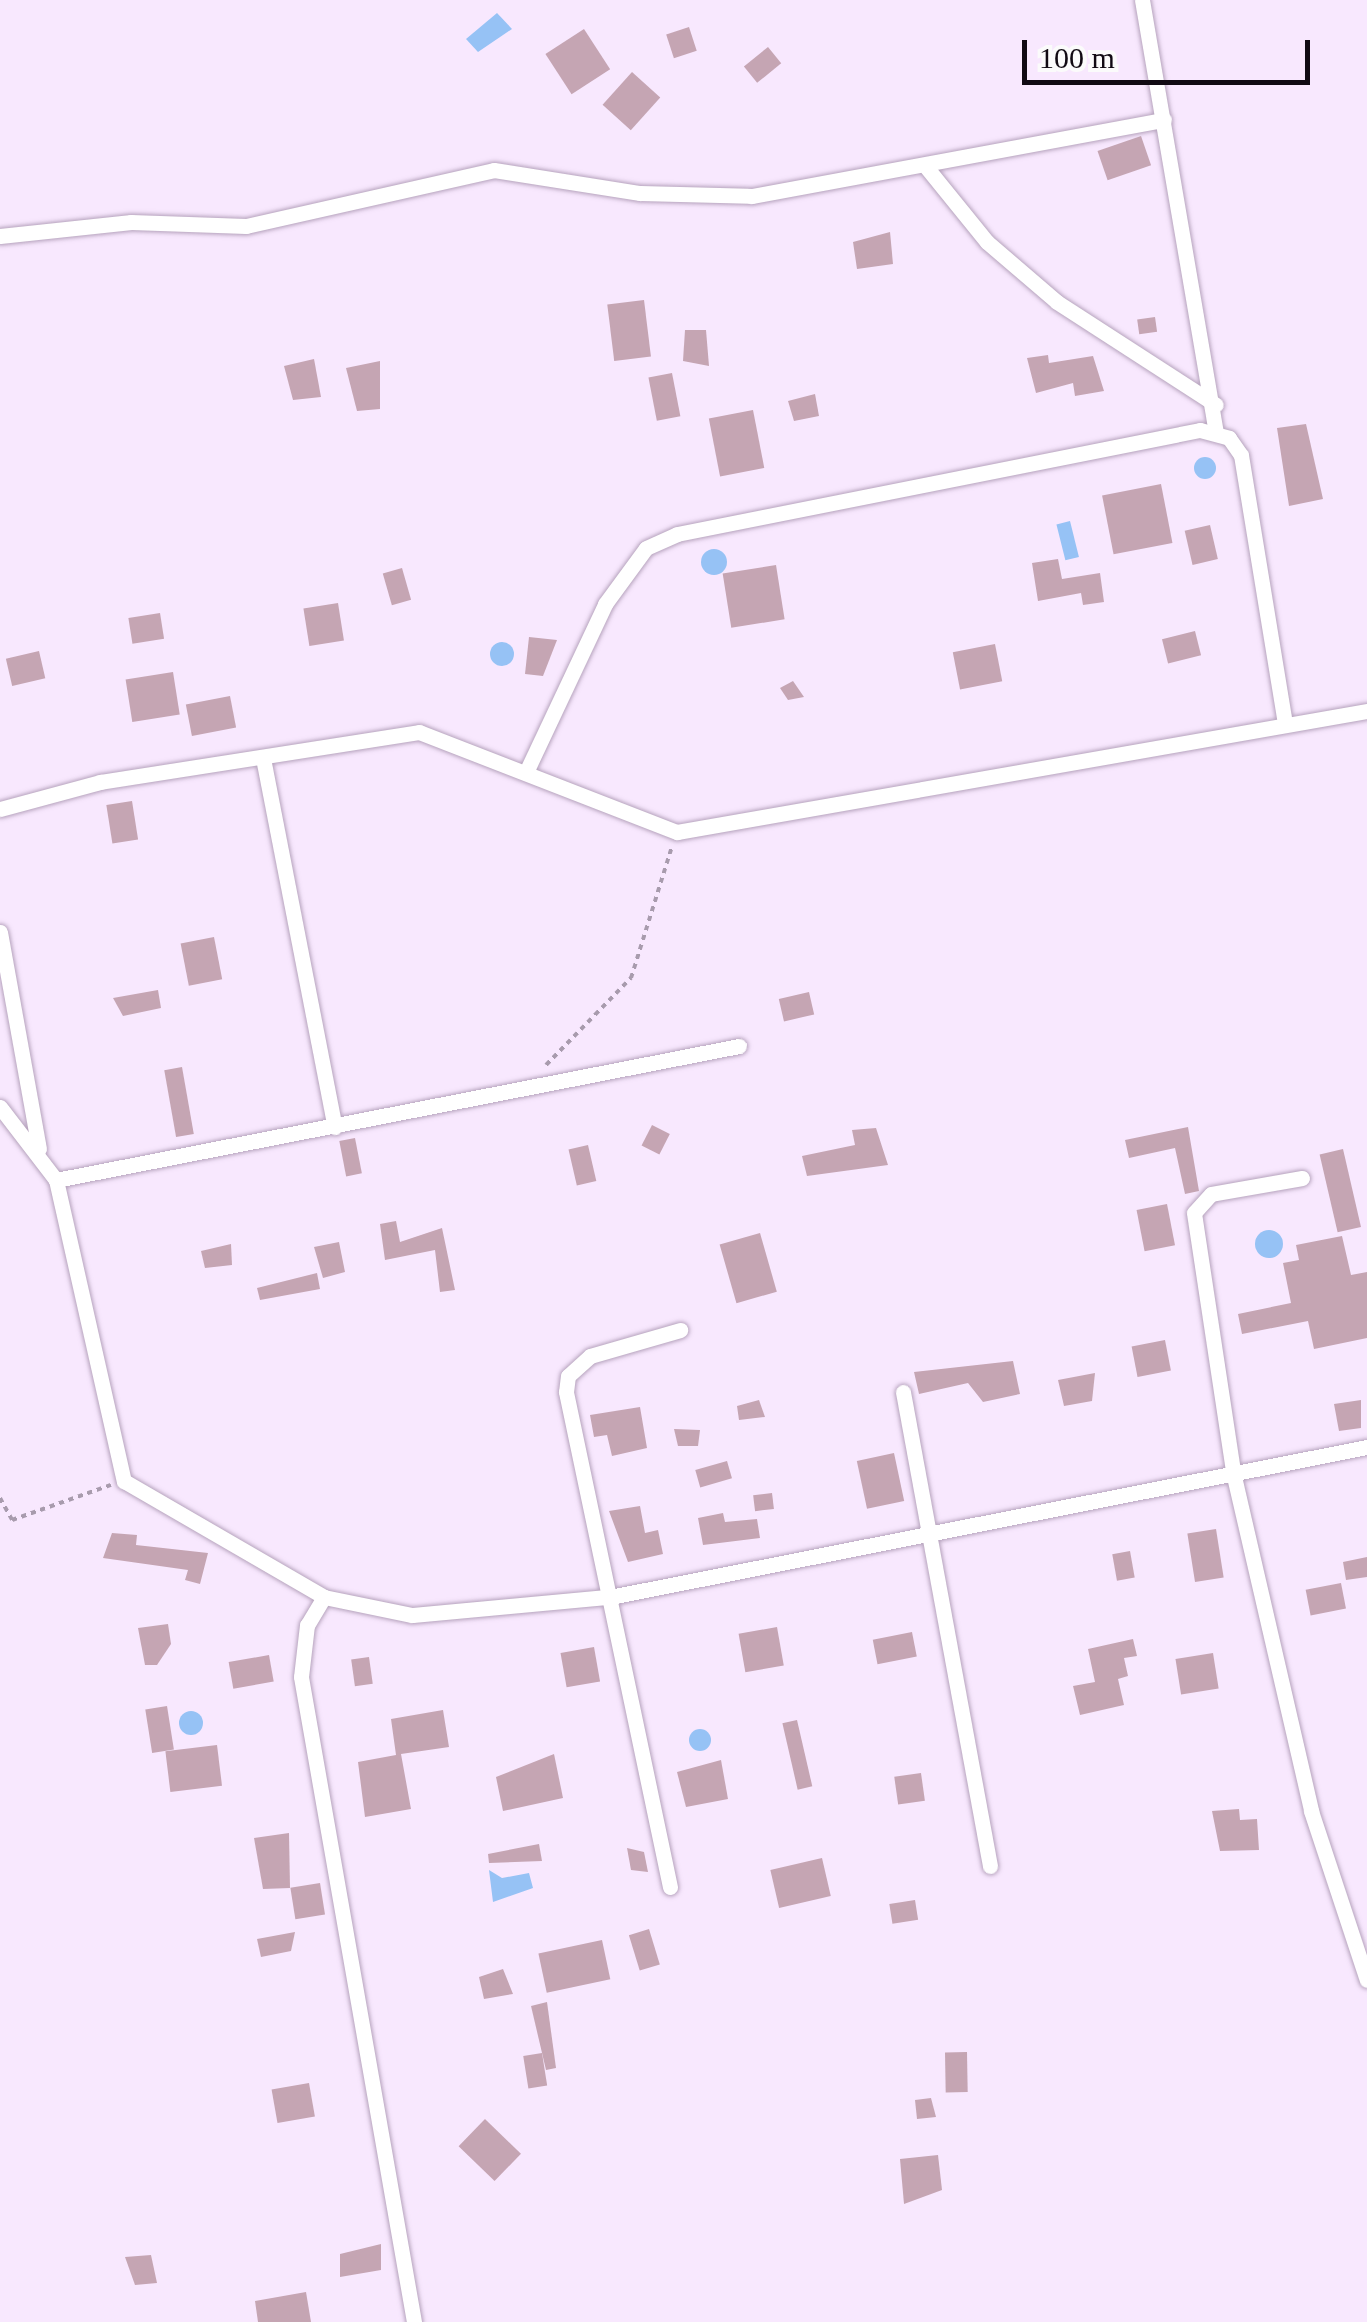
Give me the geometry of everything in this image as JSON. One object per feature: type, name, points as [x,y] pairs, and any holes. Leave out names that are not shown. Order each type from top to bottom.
[{"type":"street","points":[[1142,0],[1216,404],[1216,431]]},
{"type":"street","points":[[0,236],[131,222],[246,226],[494,170],[708,197],[927,168],[1164,120]]},
{"type":"street","points":[[927,168],[987,242],[1057,302],[1216,404]]},
{"type":"street","points":[[528,768],[605,604],[646,548],[754,518],[1176,431],[1216,431],[1241,455],[1284,724]]},
{"type":"street","points":[[0,810],[100,782],[419,732],[528,768],[676,832],[1367,711]]},
{"type":"street","points":[[263,758],[335,1127]]},
{"type":"street","points":[[0,932],[38,1149]]},
{"type":"street","points":[[56,1180],[739,1046]]},
{"type":"street","points":[[0,1107],[38,1149],[56,1180],[124,1480],[324,1598],[412,1614],[615,1596],[1367,1446]]},
{"type":"street","points":[[1302,1178],[1211,1194],[1194,1213],[1233,1472],[1311,1811],[1367,1980]]},
{"type":"street","points":[[670,1887],[615,1596],[569,1415],[568,1376],[590,1356],[680,1330]]},
{"type":"street","points":[[903,1392],[990,1866]]},
{"type":"street","points":[[324,1598],[307,1625],[301,1677],[414,2322]]},
{"type":"path","points":[[523,1091],[631,978],[676,832]]},
{"type":"path","points":[[0,1498],[12,1520],[124,1480]]},
{"type":"water","points":[[497,13],[512,29],[478,52],[466,39]]},
{"type":"water","points":[[1201,457],[1209,457],[1216,468],[1209,479],[1201,479],[1194,472],[1194,464]]},
{"type":"water","points":[[1070,521],[1079,557],[1065,560],[1056,524]]},
{"type":"water","points":[[714,549],[723,553],[727,562],[723,571],[714,575],[705,571],[701,562],[705,553]]},
{"type":"water","points":[[502,642],[514,654],[502,666],[490,654]]},
{"type":"water","points":[[1269,1230],[1279,1234],[1283,1244],[1279,1254],[1269,1258],[1259,1254],[1255,1244],[1259,1234]]},
{"type":"water","points":[[191,1711],[203,1723],[191,1735],[179,1723]]},
{"type":"water","points":[[700,1729],[708,1732],[708,1748],[700,1751],[692,1748],[689,1740],[692,1732]]},
{"type":"water","points":[[489,1870],[502,1878],[529,1873],[533,1888],[493,1902]]},
{"type":"building","points":[[689,27],[697,51],[674,58],[666,34]]},
{"type":"building","points":[[584,29],[610,69],[572,94],[545,54]]},
{"type":"building","points":[[768,47],[781,63],[757,83],[744,67]]},
{"type":"building","points":[[632,72],[660,97],[631,130],[603,105]]},
{"type":"building","points":[[1141,136],[1151,165],[1108,180],[1098,151]]},
{"type":"building","points":[[890,232],[893,264],[857,269],[853,242]]},
{"type":"building","points":[[644,300],[651,357],[614,361],[607,305]]},
{"type":"building","points":[[1155,317],[1157,332],[1139,334],[1137,320]]},
{"type":"building","points":[[685,330],[706,330],[709,366],[683,361]]},
{"type":"building","points":[[1048,355],[1049,363],[1093,356],[1104,391],[1075,396],[1073,383],[1036,393],[1027,358]]},
{"type":"building","points":[[314,359],[321,397],[293,400],[284,366]]},
{"type":"building","points":[[380,361],[380,409],[357,411],[346,368]]},
{"type":"building","points":[[672,373],[680,416],[657,421],[648,378]]},
{"type":"building","points":[[815,394],[819,416],[794,421],[788,401]]},
{"type":"building","points":[[753,410],[764,468],[720,477],[709,419]]},
{"type":"building","points":[[1306,424],[1323,499],[1289,506],[1277,428]]},
{"type":"building","points":[[1161,484],[1172,543],[1114,554],[1102,495]]},
{"type":"building","points":[[1210,525],[1218,559],[1193,565],[1185,531]]},
{"type":"building","points":[[1058,559],[1062,579],[1100,573],[1104,602],[1083,605],[1081,593],[1038,601],[1032,563]]},
{"type":"building","points":[[776,565],[785,619],[731,628],[723,573]]},
{"type":"building","points":[[402,568],[411,600],[392,605],[383,574]]},
{"type":"building","points":[[338,603],[344,641],[309,646],[303,608]]},
{"type":"building","points":[[160,613],[164,639],[132,644],[128,618]]},
{"type":"building","points":[[1195,631],[1201,655],[1168,663],[1162,639]]},
{"type":"building","points":[[529,637],[557,640],[543,676],[525,674]]},
{"type":"building","points":[[995,644],[1002,681],[960,690],[953,652]]},
{"type":"building","points":[[39,651],[45,678],[12,686],[6,659]]},
{"type":"building","points":[[173,672],[180,714],[132,722],[126,680]]},
{"type":"building","points":[[793,681],[804,697],[788,700],[780,688]]},
{"type":"building","points":[[230,696],[236,727],[192,736],[186,705]]},
{"type":"building","points":[[132,801],[138,840],[112,844],[106,805]]},
{"type":"building","points":[[214,937],[222,979],[189,986],[181,943]]},
{"type":"building","points":[[158,990],[161,1008],[123,1016],[113,998]]},
{"type":"building","points":[[809,992],[814,1014],[784,1021],[779,999]]},
{"type":"building","points":[[182,1067],[194,1134],[176,1137],[164,1070]]},
{"type":"building","points":[[652,1125],[670,1134],[659,1155],[642,1145]]},
{"type":"building","points":[[1188,1127],[1199,1191],[1185,1194],[1175,1148],[1129,1158],[1125,1140]]},
{"type":"building","points":[[876,1128],[888,1165],[807,1176],[802,1156],[855,1145],[852,1130]]},
{"type":"building","points":[[355,1138],[362,1173],[346,1176],[339,1141]]},
{"type":"building","points":[[588,1145],[596,1181],[577,1186],[569,1149]]},
{"type":"building","points":[[1343,1149],[1361,1227],[1338,1232],[1320,1154]]},
{"type":"building","points":[[1167,1204],[1175,1245],[1145,1251],[1137,1210]]},
{"type":"building","points":[[396,1221],[400,1242],[442,1228],[455,1290],[440,1292],[435,1250],[385,1260],[380,1224]]},
{"type":"building","points":[[760,1233],[777,1292],[736,1303],[720,1245]]},
{"type":"building","points":[[1342,1236],[1351,1275],[1367,1272],[1367,1338],[1314,1349],[1308,1321],[1242,1334],[1238,1314],[1291,1303],[1283,1263],[1299,1260],[1296,1245]]},
{"type":"building","points":[[339,1242],[345,1272],[323,1278],[314,1247]]},
{"type":"building","points":[[231,1244],[232,1265],[205,1268],[201,1251]]},
{"type":"building","points":[[317,1273],[320,1289],[260,1300],[257,1288]]},
{"type":"building","points":[[1165,1340],[1171,1370],[1138,1377],[1132,1346]]},
{"type":"building","points":[[1013,1361],[1020,1394],[983,1402],[968,1383],[919,1394],[914,1372]]},
{"type":"building","points":[[1095,1373],[1092,1401],[1064,1406],[1058,1380]]},
{"type":"building","points":[[759,1400],[765,1417],[739,1420],[737,1406]]},
{"type":"building","points":[[1361,1400],[1361,1428],[1339,1431],[1334,1404]]},
{"type":"building","points":[[640,1407],[647,1448],[612,1456],[607,1435],[594,1437],[590,1415]]},
{"type":"building","points":[[674,1429],[700,1430],[698,1446],[678,1446]]},
{"type":"building","points":[[894,1453],[904,1501],[867,1509],[857,1461]]},
{"type":"building","points":[[727,1461],[732,1478],[700,1487],[695,1470]]},
{"type":"building","points":[[772,1493],[774,1509],[755,1511],[753,1495]]},
{"type":"building","points":[[640,1506],[645,1533],[658,1530],[663,1554],[628,1562],[609,1511]]},
{"type":"building","points":[[723,1513],[725,1522],[757,1519],[760,1538],[703,1545],[698,1518]]},
{"type":"building","points":[[1216,1529],[1224,1577],[1195,1582],[1187,1534]]},
{"type":"building","points":[[112,1533],[137,1535],[136,1545],[208,1553],[200,1584],[185,1580],[188,1570],[103,1558]]},
{"type":"building","points":[[1130,1551],[1135,1578],[1117,1581],[1112,1554]]},
{"type":"building","points":[[1367,1557],[1367,1577],[1346,1580],[1343,1562]]},
{"type":"building","points":[[1341,1583],[1346,1609],[1311,1615],[1306,1590]]},
{"type":"building","points":[[168,1624],[171,1644],[157,1665],[145,1665],[138,1628]]},
{"type":"building","points":[[777,1627],[784,1665],[745,1672],[739,1634]]},
{"type":"building","points":[[912,1632],[917,1657],[878,1664],[873,1640]]},
{"type":"building","points":[[1133,1639],[1137,1656],[1124,1658],[1128,1676],[1118,1679],[1124,1705],[1080,1715],[1073,1686],[1095,1682],[1088,1649]]},
{"type":"building","points":[[594,1647],[600,1681],[567,1687],[561,1653]]},
{"type":"building","points":[[1213,1653],[1219,1689],[1181,1695],[1175,1659]]},
{"type":"building","points":[[269,1655],[274,1682],[233,1689],[229,1662]]},
{"type":"building","points":[[369,1657],[373,1684],[355,1686],[351,1660]]},
{"type":"building","points":[[167,1706],[174,1749],[152,1753],[145,1709]]},
{"type":"building","points":[[443,1710],[449,1747],[401,1754],[411,1809],[365,1817],[358,1762],[396,1755],[391,1719]]},
{"type":"building","points":[[797,1720],[812,1786],[798,1790],[782,1723]]},
{"type":"building","points":[[217,1745],[222,1786],[170,1792],[165,1751]]},
{"type":"building","points":[[554,1754],[563,1798],[503,1811],[496,1777]]},
{"type":"building","points":[[721,1760],[728,1799],[686,1807],[677,1772]]},
{"type":"building","points":[[921,1773],[925,1801],[898,1804],[894,1777]]},
{"type":"building","points":[[1239,1809],[1240,1820],[1257,1819],[1259,1850],[1220,1851],[1212,1811]]},
{"type":"building","points":[[289,1833],[290,1888],[263,1889],[254,1838]]},
{"type":"building","points":[[539,1844],[542,1861],[489,1863],[488,1854]]},
{"type":"building","points":[[627,1848],[644,1852],[648,1872],[631,1870]]},
{"type":"building","points":[[822,1858],[831,1896],[779,1908],[770,1870]]},
{"type":"building","points":[[320,1883],[325,1915],[295,1919],[290,1888]]},
{"type":"building","points":[[915,1900],[918,1920],[892,1924],[889,1904]]},
{"type":"building","points":[[649,1929],[660,1964],[640,1971],[629,1935]]},
{"type":"building","points":[[295,1932],[291,1951],[261,1957],[257,1939]]},
{"type":"building","points":[[602,1940],[610,1979],[547,1993],[538,1954]]},
{"type":"building","points":[[503,1969],[513,1994],[484,1999],[479,1977]]},
{"type":"building","points":[[547,2002],[556,2068],[546,2070],[531,2006]]},
{"type":"building","points":[[945,2052],[967,2052],[968,2092],[946,2092]]},
{"type":"building","points":[[542,2053],[547,2086],[528,2089],[523,2056]]},
{"type":"building","points":[[309,2083],[315,2116],[277,2123],[272,2090]]},
{"type":"building","points":[[931,2098],[936,2117],[917,2119],[915,2100]]},
{"type":"building","points":[[485,2119],[521,2154],[495,2181],[459,2146]]},
{"type":"building","points":[[938,2155],[942,2190],[904,2204],[900,2159]]},
{"type":"building","points":[[381,2244],[381,2270],[340,2277],[340,2254]]},
{"type":"building","points":[[151,2255],[157,2283],[135,2285],[125,2257]]},
{"type":"building","points":[[306,2292],[311,2322],[258,2322],[255,2301]]}]
